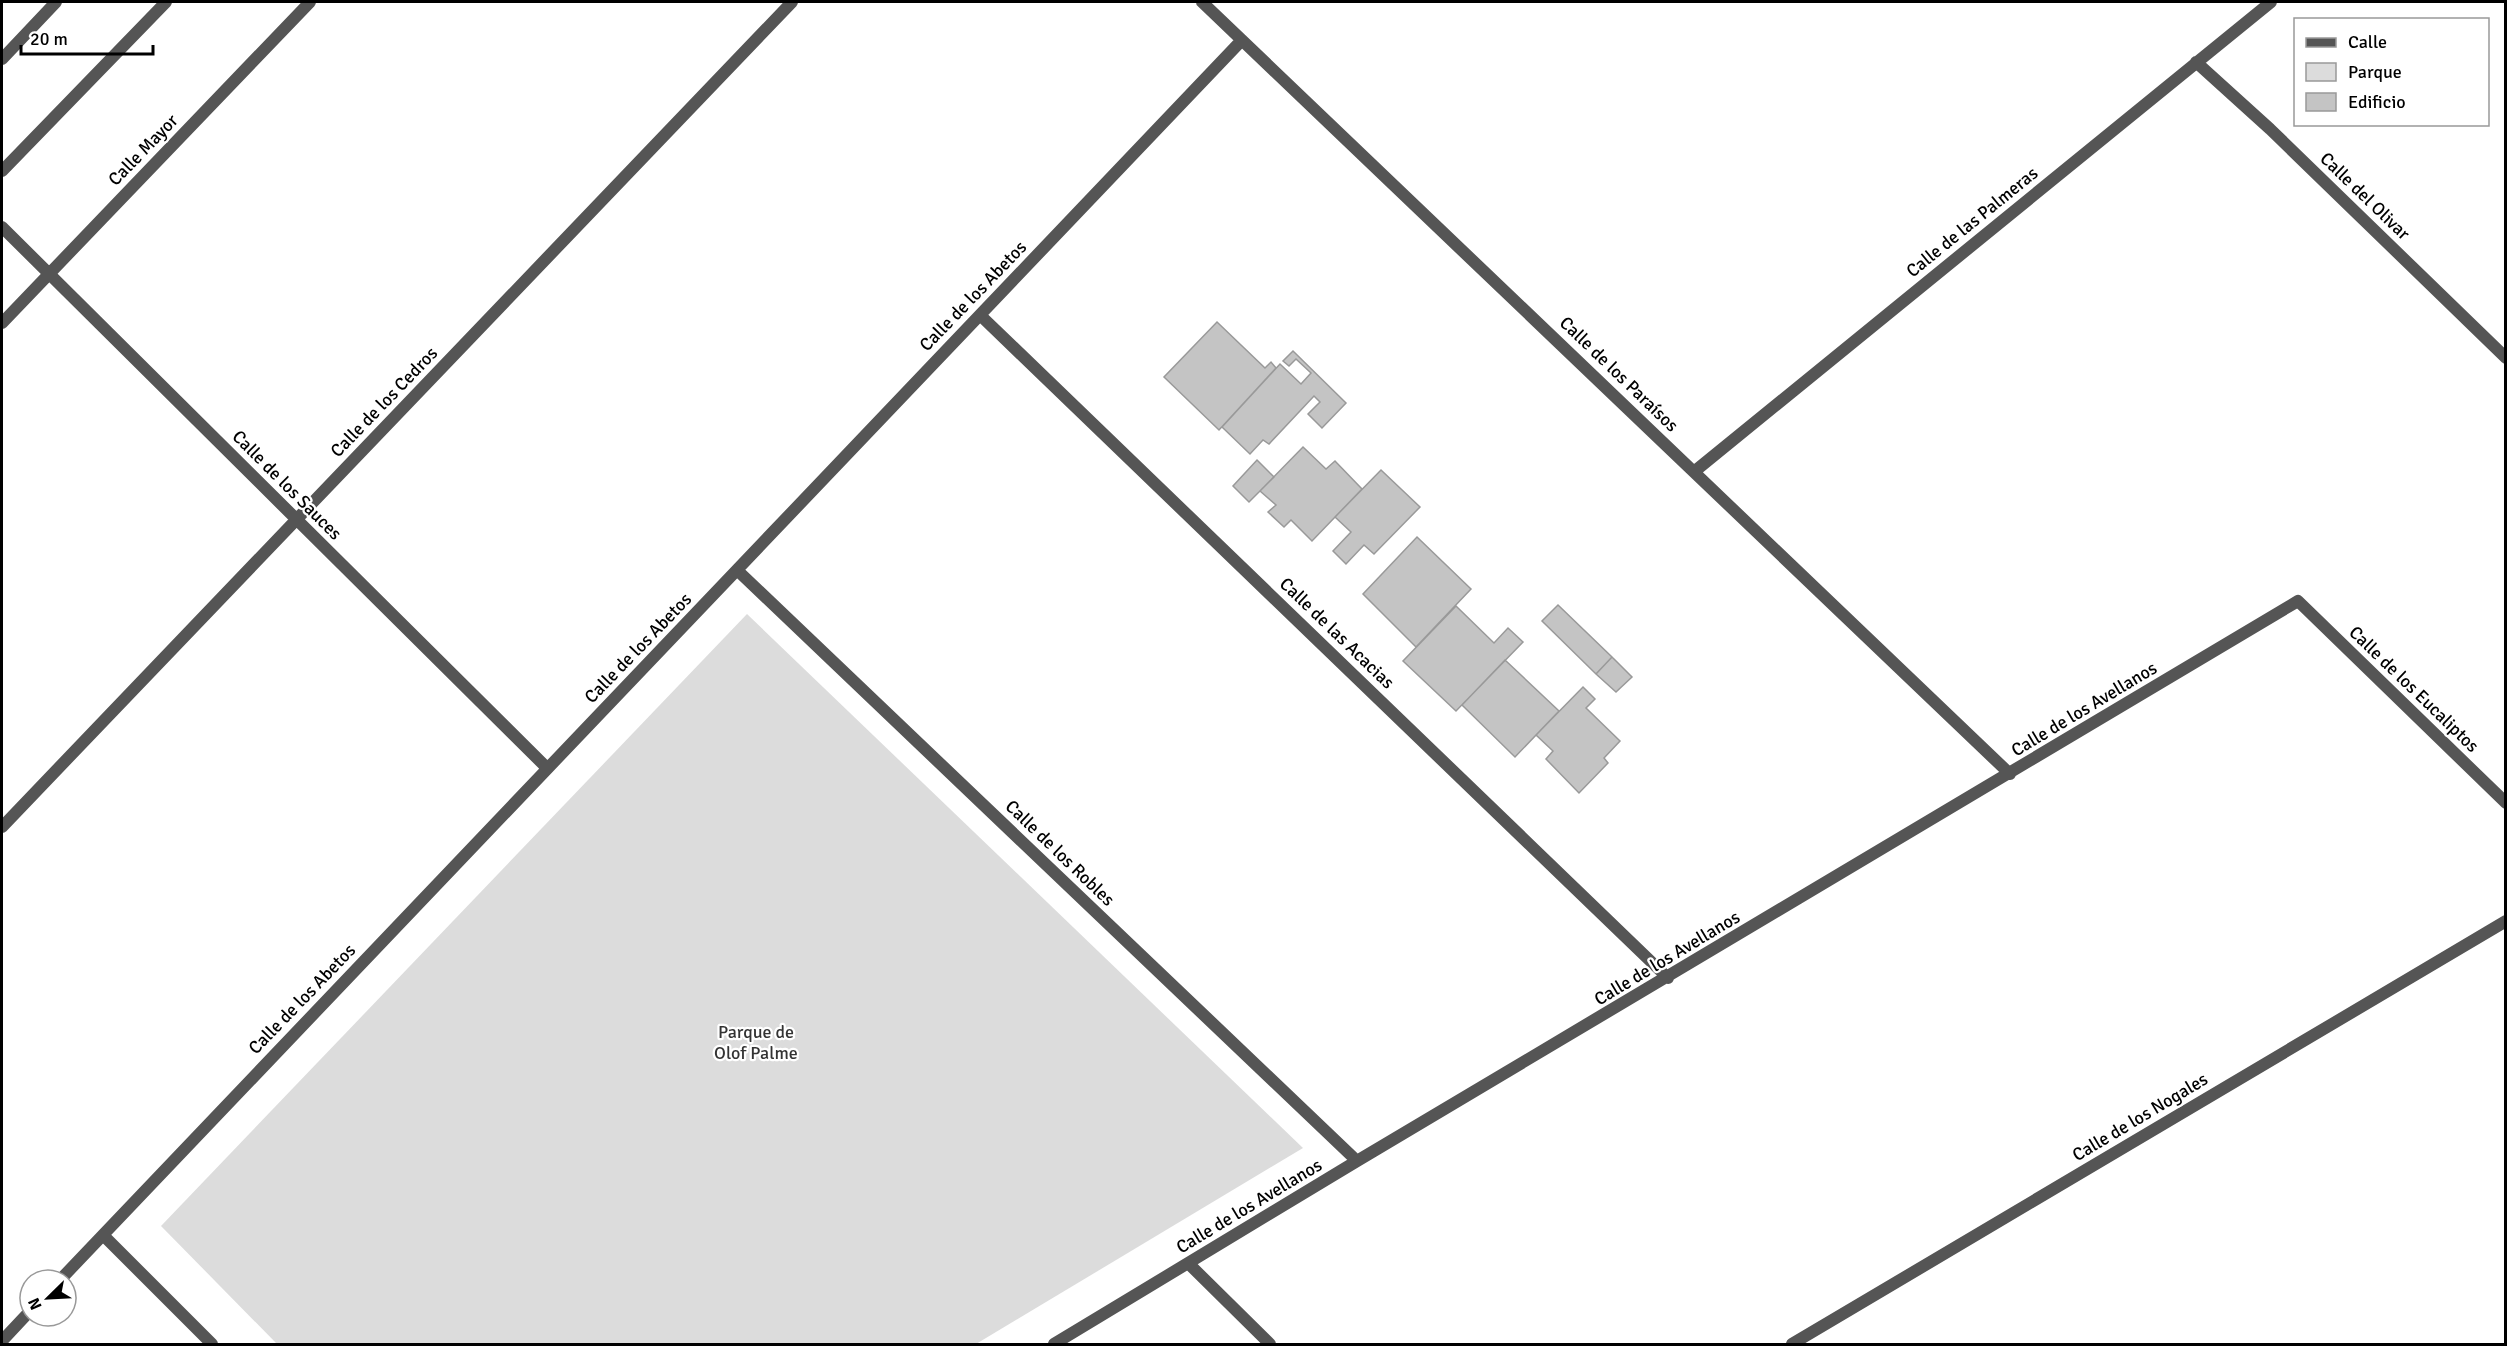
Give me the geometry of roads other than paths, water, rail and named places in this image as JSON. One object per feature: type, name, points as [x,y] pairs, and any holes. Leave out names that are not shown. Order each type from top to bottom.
[{"type":"street","points":[[2,59],[56,2]]},
{"type":"street","points":[[2,171],[166,2]]},
{"type":"street","name":"Calle Mayor","points":[[2,323],[310,2]]},
{"type":"street","name":"Calle de los Cedros","points":[[2,827],[792,2]]},
{"type":"street","name":"Calle de los Paraísos","points":[[1202,2],[2010,774]]},
{"type":"street","name":"Calle de las Palmeras","points":[[1695,471],[2271,2]]},
{"type":"street","name":"Calle de los Abetos","points":[[71,1268],[1242,40]]},
{"type":"street","name":"Calle del Olivar","points":[[2196,62],[2270,129],[2505,358]]},
{"type":"street","name":"Calle de los Sauces","points":[[2,227],[548,768]]},
{"type":"street","name":"Calle de las Acacias","points":[[980,315],[1668,978]]},
{"type":"street","name":"Calle de los Robles","points":[[737,570],[1357,1161]]},
{"type":"street","name":"Calle de los Avellanos","points":[[1054,1344],[1357,1161],[2298,602]]},
{"type":"street","name":"Calle de los Eucaliptos","points":[[2298,602],[2505,803]]},
{"type":"street","name":"Calle de los Nogales","points":[[1792,1344],[2505,921]]},
{"type":"street","points":[[103,1235],[212,1344]]},
{"type":"street","points":[[1189,1264],[1270,1344]]},
{"type":"street","points":[[2,1341],[18,1324]]},
{"type":"park label","name":"Parque de Olof Palme","points":[[756,1042]]}]
